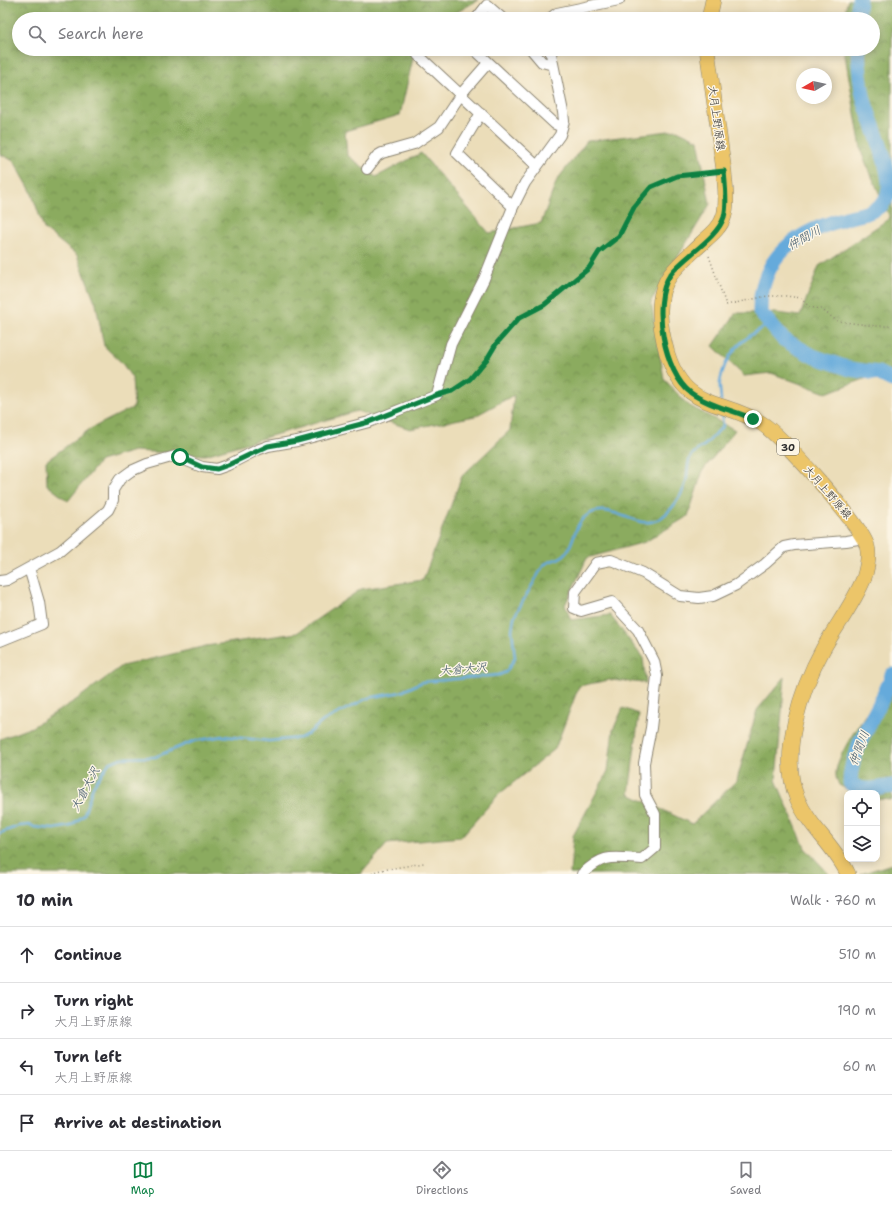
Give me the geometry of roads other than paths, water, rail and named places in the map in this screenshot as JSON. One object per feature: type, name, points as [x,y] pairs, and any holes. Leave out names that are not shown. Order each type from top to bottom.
[{"type":"main road","points":[[710,12],[713,0]]},
{"type":"main road","name":"大月上野原線","points":[[708,56],[724,171],[724,217],[720,225],[674,271],[664,287],[660,314],[668,353],[680,381],[692,394],[753,419],[778,436],[848,515],[864,538],[868,553],[864,578],[823,649],[811,673],[802,695],[790,750],[791,777],[801,807],[841,860],[848,874]]},
{"type":"street","points":[[562,12],[619,0]]},
{"type":"street","points":[[482,12],[487,5],[495,12]]},
{"type":"street","points":[[420,56],[536,165]]},
{"type":"street","points":[[481,56],[555,124],[562,127]]},
{"type":"street","points":[[537,56],[542,62],[553,65]]},
{"type":"street","points":[[0,581],[7,580],[60,551],[108,510],[112,504],[115,485],[131,470],[175,456],[202,467],[217,469],[268,446],[297,441],[369,422],[437,395],[452,344],[484,280],[513,207],[536,165],[560,135],[563,112],[560,90],[551,56]]},
{"type":"street","points":[[367,169],[377,156],[382,153],[414,144],[438,127],[460,94],[488,63]]},
{"type":"street","points":[[481,113],[457,152],[513,207]]},
{"type":"street","points":[[582,874],[601,860],[613,856],[642,859],[655,848],[656,832],[655,814],[645,795],[644,762],[651,728],[657,676],[655,666],[638,630],[612,602],[581,611],[574,608],[575,592],[596,563],[611,560],[643,573],[680,596],[699,598],[713,596],[736,584],[765,564],[784,547],[846,542],[864,538]]},
{"type":"street","points":[[0,641],[42,624],[39,602],[29,568]]},
{"type":"waterway","name":"仲間川","points":[[858,12],[859,0]]},
{"type":"waterway","name":"仲間川","points":[[858,56],[859,70],[865,103],[887,168],[889,179],[888,194],[882,204],[873,210],[865,214],[825,225],[809,232],[783,250],[773,262],[766,276],[760,312],[783,339],[813,356],[850,369],[878,373],[892,380]]},
{"type":"waterway","name":"大倉大沢","points":[[721,401],[720,382],[726,362],[731,354],[744,340],[760,329],[769,325]]},
{"type":"waterway","name":"大倉大沢","points":[[0,833],[19,826],[31,825],[34,827],[54,829],[71,826],[84,815],[93,786],[109,763],[121,758],[155,757],[194,741],[223,736],[269,741],[300,738],[309,733],[323,721],[368,698],[401,692],[422,682],[499,675],[506,672],[515,658],[512,630],[514,617],[543,566],[548,562],[564,556],[580,522],[589,514],[598,511],[607,511],[642,522],[651,522],[664,516],[676,503],[682,493],[686,482],[688,464],[691,456],[706,444],[723,426],[722,412]]},
{"type":"waterway","name":"仲間川","points":[[892,675],[881,702],[855,755],[850,783],[865,789],[876,789],[892,786]]}]
